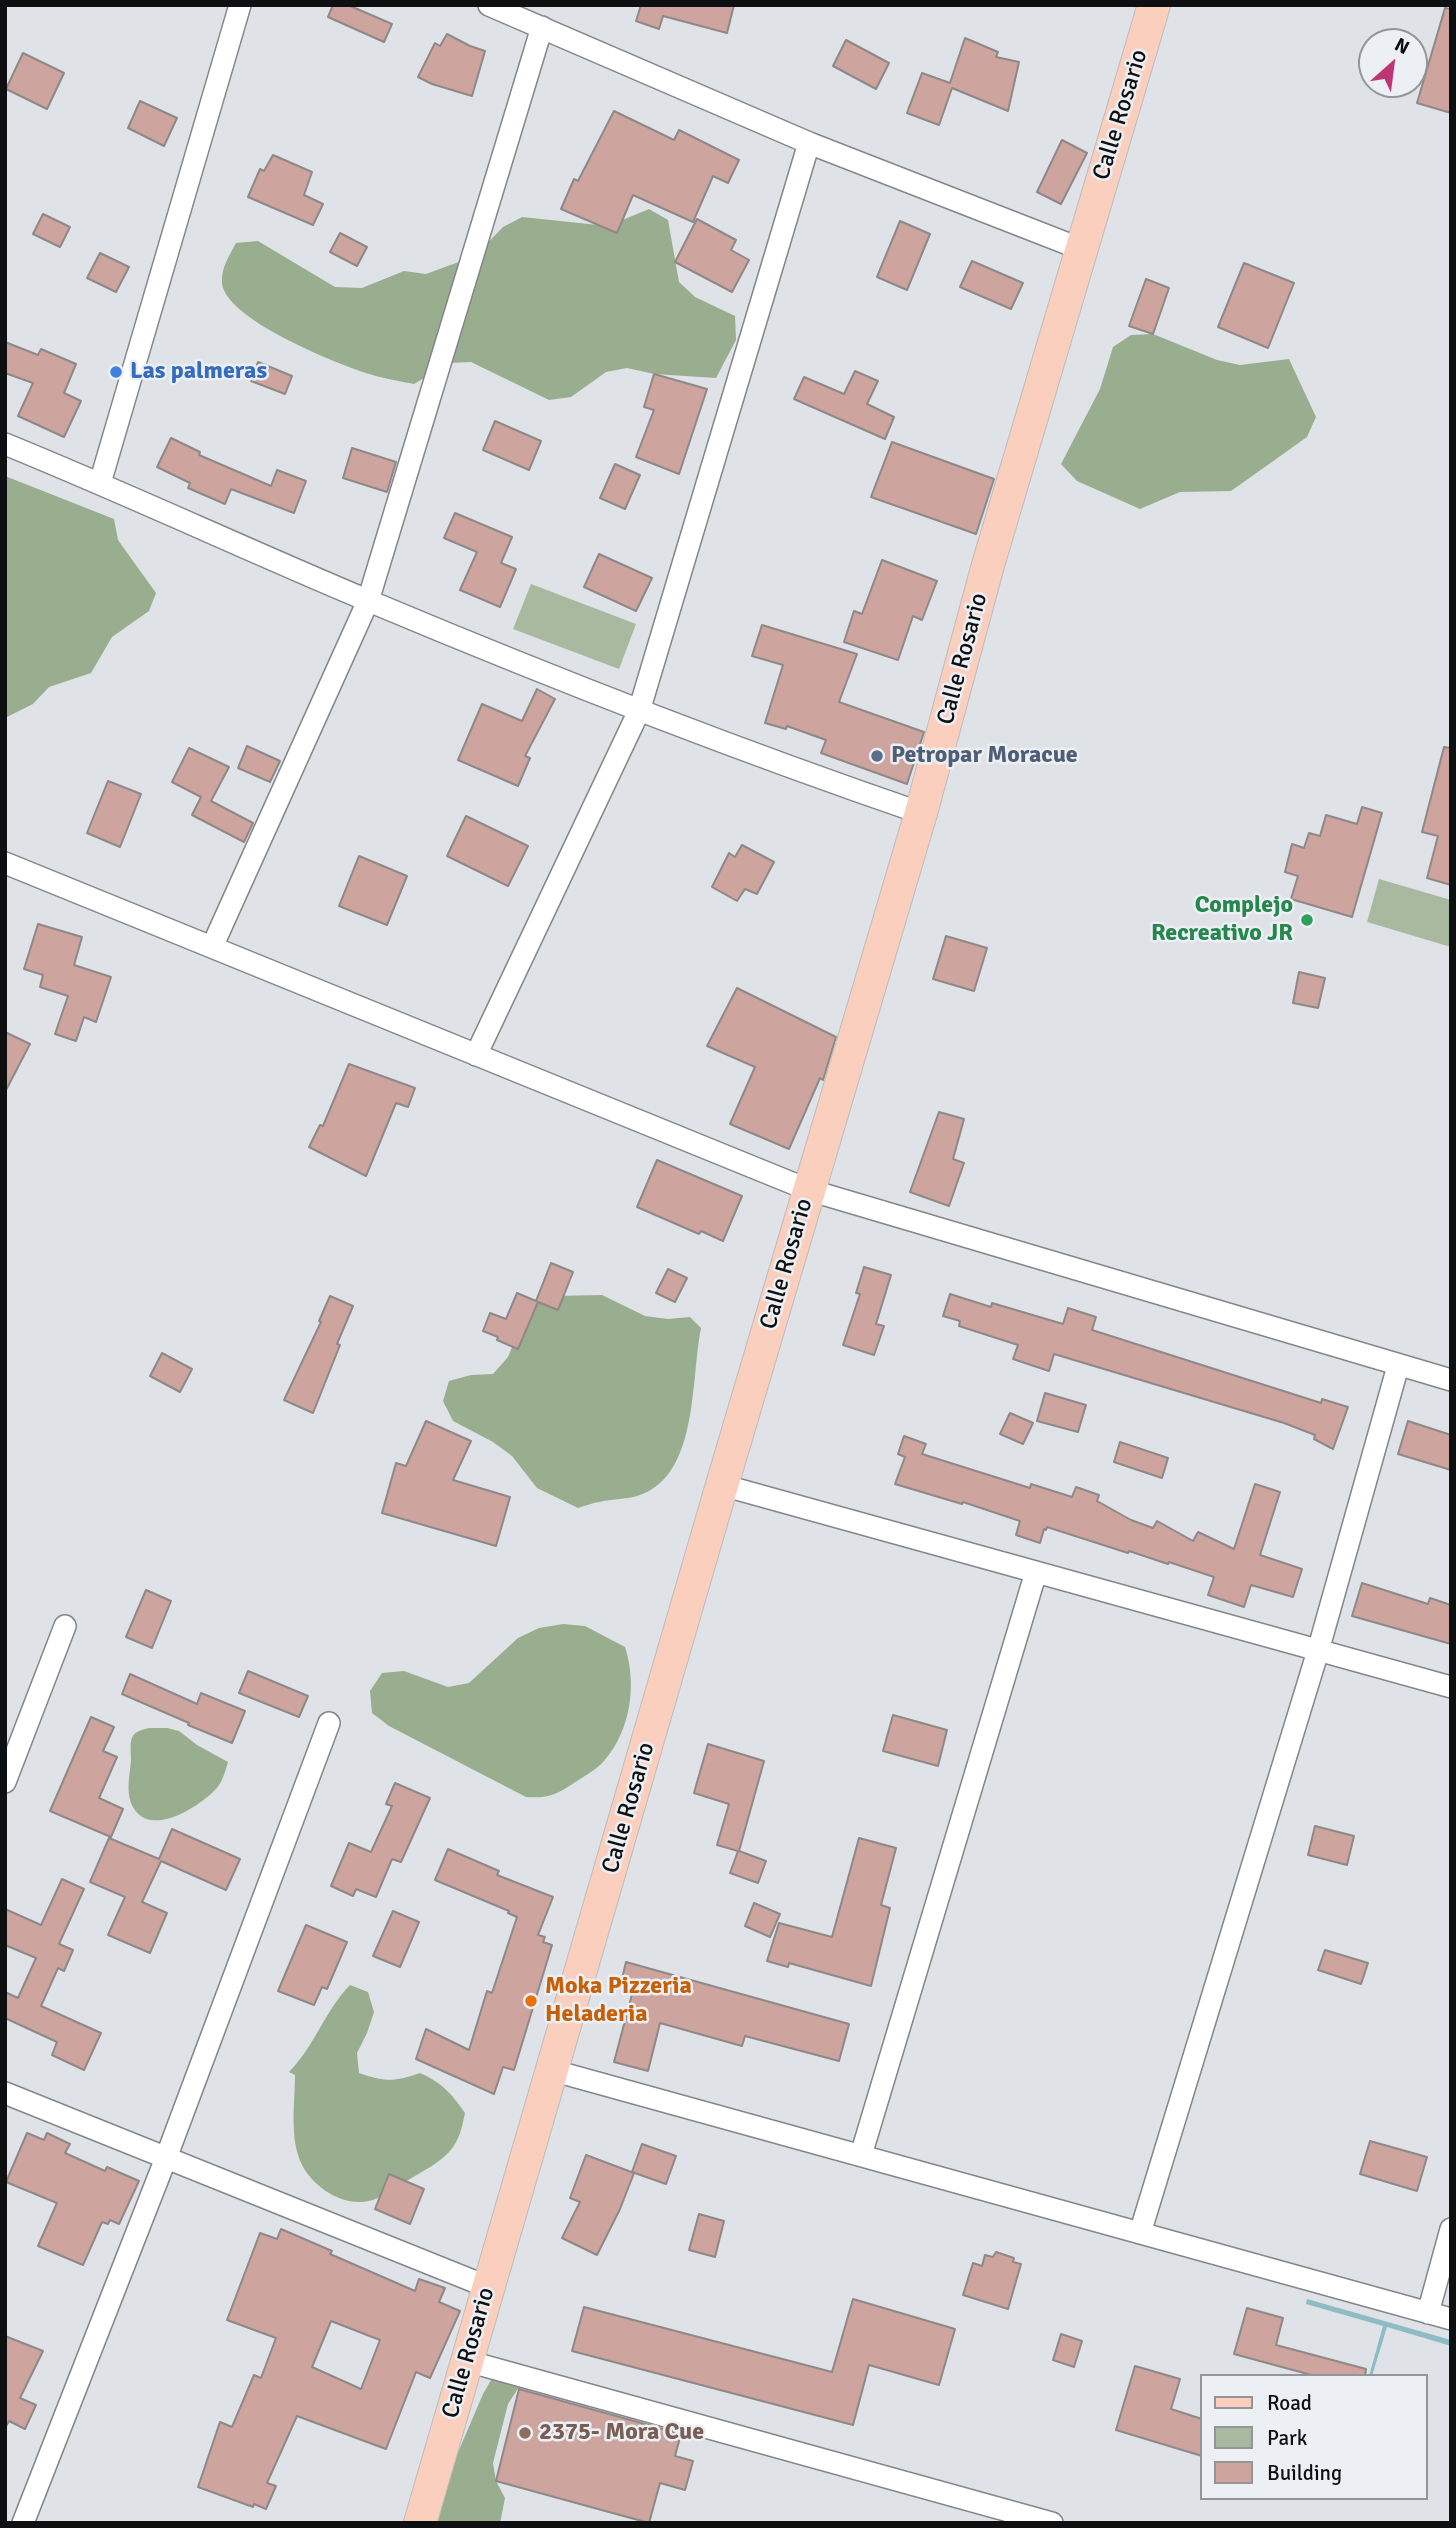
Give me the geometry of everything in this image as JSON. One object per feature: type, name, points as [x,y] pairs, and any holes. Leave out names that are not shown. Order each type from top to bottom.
[{"type":"main road","name":"Calle Rosario","points":[[420,2523],[921,813],[988,565],[1154,5]]},
{"type":"street","points":[[100,482],[240,5]]},
{"type":"street","points":[[489,5],[809,143],[1081,249]]},
{"type":"street","points":[[212,947],[368,601],[542,27]]},
{"type":"street","points":[[477,1055],[639,711],[809,143]]},
{"type":"street","points":[[5,444],[100,482],[368,601],[639,711],[921,813]]},
{"type":"street","points":[[5,863],[809,1190],[1451,1380]]},
{"type":"street","points":[[1140,2233],[1318,1651],[1398,1366]]},
{"type":"street","points":[[722,1485],[1451,1687]]},
{"type":"street","points":[[861,2155],[1036,1572]]},
{"type":"street","points":[[5,1782],[65,1626]]},
{"type":"street","points":[[23,2523],[166,2158],[329,1724]]},
{"type":"street","points":[[551,2070],[1451,2319]]},
{"type":"street","points":[[5,2093],[488,2287]]},
{"type":"street","points":[[1428,2313],[1451,2229]]},
{"type":"street","points":[[467,2361],[1052,2523]]},
{"type":"green space","points":[[649,209],[668,220],[679,282],[695,297],[735,316],[736,340],[716,378],[654,374],[627,368],[606,372],[571,397],[549,400],[471,362],[449,363],[414,384],[402,382],[351,368],[284,338],[241,311],[228,297],[222,283],[224,267],[236,243],[258,241],[335,287],[362,288],[404,271],[426,274],[475,256],[503,227],[522,217],[608,226]]},
{"type":"green space","points":[[1153,334],[1217,360],[1240,365],[1289,359],[1316,417],[1307,437],[1231,491],[1180,492],[1140,509],[1077,481],[1061,464],[1100,389],[1113,347],[1131,335]]},
{"type":"green space","points":[[5,476],[114,519],[118,540],[156,593],[149,611],[112,637],[91,673],[49,687],[33,704],[5,718]]},
{"type":"green space","points":[[531,584],[636,624],[619,669],[513,629]]},
{"type":"green space","points":[[1379,879],[1451,900],[1451,947],[1367,922]]},
{"type":"green space","points":[[602,1295],[645,1316],[668,1319],[690,1317],[701,1328],[689,1419],[676,1463],[664,1480],[647,1492],[578,1508],[537,1488],[512,1456],[493,1442],[453,1421],[443,1401],[449,1381],[471,1375],[493,1374],[508,1357],[524,1318],[538,1302],[553,1296]]},
{"type":"green space","points":[[563,1624],[585,1626],[625,1647],[631,1691],[626,1721],[613,1749],[595,1769],[556,1794],[526,1797],[389,1726],[372,1713],[370,1691],[382,1673],[404,1671],[448,1687],[469,1683],[518,1638],[539,1628]]},
{"type":"green space","points":[[149,1728],[179,1731],[197,1745],[228,1762],[223,1778],[214,1791],[196,1806],[171,1818],[148,1819],[138,1814],[131,1803],[131,1742],[137,1732]]},
{"type":"green space","points":[[350,1985],[368,1992],[374,2012],[357,2053],[359,2073],[390,2080],[420,2073],[446,2089],[465,2113],[458,2138],[445,2156],[386,2194],[356,2202],[334,2196],[324,2190],[315,2183],[302,2165],[294,2132],[295,2075],[289,2072]]},
{"type":"green space","points":[[503,2359],[520,2369],[519,2387],[508,2404],[493,2463],[496,2481],[505,2498],[500,2523],[417,2523],[450,2471],[483,2394]]},
{"type":"water","points":[[1307,2299],[1451,2340],[1451,2346],[1387,2327],[1373,2374],[1370,2374],[1383,2326],[1306,2304]]},
{"type":"building","points":[[333,5],[348,5],[392,24],[384,42],[328,17]]},
{"type":"building","points":[[641,5],[734,5],[727,33],[663,16],[659,29],[636,21]]},
{"type":"building","points":[[1445,8],[1451,9],[1451,113],[1417,103],[1418,98],[1428,98],[1428,66]]},
{"type":"building","points":[[447,34],[485,51],[472,96],[418,77],[435,43],[440,46]]},
{"type":"building","points":[[965,38],[998,52],[996,57],[1019,62],[1008,111],[952,88],[939,125],[907,113],[922,73],[950,83]]},
{"type":"building","points":[[846,40],[889,63],[876,89],[833,66]]},
{"type":"building","points":[[23,53],[64,73],[47,109],[6,89]]},
{"type":"building","points":[[140,101],[177,118],[164,146],[128,128]]},
{"type":"building","points":[[614,111],[674,140],[679,130],[739,160],[728,183],[713,176],[693,222],[633,195],[617,233],[561,209],[574,179],[578,181]]},
{"type":"building","points":[[1062,140],[1087,153],[1061,204],[1037,192]]},
{"type":"building","points":[[273,155],[312,172],[304,195],[323,204],[313,225],[248,197],[260,169],[264,171]]},
{"type":"building","points":[[43,214],[70,227],[60,247],[33,234]]},
{"type":"building","points":[[697,219],[736,240],[731,250],[749,260],[732,292],[675,262]]},
{"type":"building","points":[[900,221],[930,234],[907,290],[877,277]]},
{"type":"building","points":[[340,233],[367,247],[357,266],[330,252]]},
{"type":"building","points":[[100,253],[129,267],[116,292],[87,278]]},
{"type":"building","points":[[972,261],[1023,283],[1011,309],[960,287]]},
{"type":"building","points":[[1244,263],[1294,283],[1268,348],[1218,327]]},
{"type":"building","points":[[1146,279],[1169,288],[1153,334],[1129,326]]},
{"type":"building","points":[[5,342],[38,355],[41,349],[76,364],[64,393],[81,401],[64,437],[18,416],[33,383],[5,373]]},
{"type":"building","points":[[258,362],[292,376],[285,394],[251,381]]},
{"type":"building","points":[[855,371],[878,381],[867,404],[894,417],[885,439],[794,399],[804,377],[844,394]]},
{"type":"building","points":[[654,374],[707,389],[679,474],[636,457],[654,410],[644,407]]},
{"type":"building","points":[[495,421],[541,441],[529,470],[483,450]]},
{"type":"building","points":[[171,438],[200,452],[199,455],[271,486],[277,470],[306,481],[294,513],[231,489],[225,504],[188,488],[190,483],[157,467]]},
{"type":"building","points":[[892,442],[994,479],[976,534],[871,497]]},
{"type":"building","points":[[352,448],[396,462],[387,492],[343,478]]},
{"type":"building","points":[[615,464],[640,475],[625,509],[600,498]]},
{"type":"building","points":[[455,513],[512,537],[501,563],[516,569],[500,607],[460,590],[477,552],[444,538]]},
{"type":"building","points":[[599,554],[652,578],[636,611],[584,587]]},
{"type":"building","points":[[882,560],[937,581],[922,620],[913,616],[898,660],[844,642],[854,611],[862,614]]},
{"type":"building","points":[[762,625],[857,654],[839,702],[924,732],[907,784],[821,753],[826,740],[787,726],[786,729],[765,723],[783,665],[752,656]]},
{"type":"building","points":[[537,689],[555,699],[525,756],[530,758],[518,786],[458,760],[482,704],[522,721]]},
{"type":"building","points":[[247,746],[280,761],[270,782],[238,768]]},
{"type":"building","points":[[1444,747],[1451,748],[1451,885],[1427,878],[1438,836],[1422,832]]},
{"type":"building","points":[[189,748],[229,767],[211,801],[253,823],[244,842],[192,815],[201,797],[172,782]]},
{"type":"building","points":[[108,781],[141,794],[120,847],[87,833]]},
{"type":"building","points":[[1362,807],[1382,813],[1352,917],[1291,899],[1298,876],[1285,872],[1292,844],[1304,848],[1309,833],[1320,836],[1326,815],[1357,824]]},
{"type":"building","points":[[466,816],[528,846],[508,886],[447,856]]},
{"type":"building","points":[[742,845],[774,862],[757,894],[745,889],[737,901],[712,887],[729,853],[735,857]]},
{"type":"building","points":[[359,856],[407,876],[387,925],[339,906]]},
{"type":"building","points":[[38,924],[82,937],[74,965],[111,977],[96,1022],[84,1017],[76,1041],[55,1034],[68,996],[40,987],[43,975],[24,969]]},
{"type":"building","points":[[946,936],[987,948],[974,991],[933,979]]},
{"type":"building","points":[[1299,972],[1325,978],[1318,1008],[1293,1003]]},
{"type":"building","points":[[737,988],[836,1037],[823,1080],[820,1078],[789,1149],[730,1124],[755,1067],[707,1046]]},
{"type":"building","points":[[5,1032],[30,1044],[5,1092]]},
{"type":"building","points":[[349,1064],[415,1088],[408,1107],[396,1103],[366,1176],[309,1147],[320,1125],[323,1126]]},
{"type":"building","points":[[939,1112],[964,1119],[953,1159],[964,1163],[949,1206],[910,1192]]},
{"type":"building","points":[[657,1160],[742,1196],[723,1241],[701,1231],[699,1234],[637,1207]]},
{"type":"building","points":[[551,1263],[573,1272],[558,1310],[538,1302],[518,1349],[483,1331],[490,1313],[506,1319],[517,1293],[536,1301]]},
{"type":"building","points":[[864,1267],[891,1275],[876,1324],[884,1326],[874,1355],[843,1345],[860,1294],[856,1293]]},
{"type":"building","points":[[668,1269],[687,1278],[675,1302],[656,1293]]},
{"type":"building","points":[[950,1294],[1063,1324],[1068,1308],[1096,1317],[1092,1330],[1321,1403],[1322,1399],[1348,1407],[1333,1449],[1314,1439],[1315,1435],[1284,1423],[1054,1354],[1049,1371],[1013,1359],[1018,1345],[959,1326],[960,1321],[943,1316]]},
{"type":"building","points":[[330,1296],[353,1306],[313,1413],[284,1400],[321,1322],[319,1321]]},
{"type":"building","points":[[162,1353],[192,1369],[180,1392],[150,1376]]},
{"type":"building","points":[[1045,1393],[1086,1405],[1078,1432],[1037,1421]]},
{"type":"building","points":[[1010,1413],[1033,1423],[1023,1444],[1000,1434]]},
{"type":"building","points":[[426,1421],[471,1441],[453,1480],[510,1497],[496,1546],[382,1513],[396,1463],[406,1466]]},
{"type":"building","points":[[1408,1421],[1451,1435],[1451,1470],[1398,1454]]},
{"type":"building","points":[[904,1436],[926,1444],[922,1454],[1030,1488],[1031,1484],[1072,1497],[1076,1487],[1099,1495],[1097,1501],[1131,1520],[1153,1528],[1157,1521],[1193,1541],[1198,1532],[1234,1549],[1255,1484],[1280,1492],[1260,1555],[1302,1569],[1293,1597],[1251,1585],[1244,1607],[1208,1595],[1214,1577],[1169,1562],[1168,1564],[1129,1551],[1128,1553],[1047,1527],[1040,1543],[1016,1535],[1020,1521],[895,1484],[905,1457],[898,1454]]},
{"type":"building","points":[[1120,1442],[1168,1458],[1162,1478],[1114,1462]]},
{"type":"building","points":[[1362,1583],[1428,1604],[1430,1598],[1451,1605],[1451,1644],[1352,1616]]},
{"type":"building","points":[[146,1590],[171,1601],[152,1648],[126,1637]]},
{"type":"building","points":[[248,1671],[308,1696],[299,1717],[239,1693]]},
{"type":"building","points":[[130,1674],[197,1704],[201,1693],[245,1711],[232,1743],[122,1694]]},
{"type":"building","points":[[893,1715],[947,1730],[938,1766],[883,1751]]},
{"type":"building","points":[[91,1717],[114,1727],[103,1751],[117,1757],[99,1798],[123,1809],[111,1837],[50,1811]]},
{"type":"building","points":[[708,1744],[764,1761],[739,1851],[766,1861],[758,1883],[730,1873],[738,1851],[717,1845],[729,1804],[694,1793]]},
{"type":"building","points":[[395,1783],[430,1798],[401,1862],[392,1859],[376,1897],[356,1889],[353,1896],[331,1886],[349,1843],[371,1852],[392,1806],[386,1804]]},
{"type":"building","points":[[1315,1826],[1354,1836],[1347,1865],[1308,1855]]},
{"type":"building","points":[[172,1829],[240,1859],[226,1890],[161,1861],[142,1902],[167,1913],[150,1953],[108,1935],[125,1897],[90,1882],[109,1838],[159,1859]]},
{"type":"building","points":[[859,1838],[896,1848],[881,1905],[890,1908],[871,1986],[789,1963],[788,1967],[767,1961],[779,1923],[832,1937]]},
{"type":"building","points":[[448,1849],[499,1871],[497,1875],[553,1897],[538,1935],[545,1937],[543,1942],[552,1945],[514,2070],[503,2067],[494,2094],[416,2059],[426,2029],[469,2050],[487,1991],[492,1993],[517,1917],[508,1913],[509,1911],[435,1880]]},
{"type":"building","points":[[62,1879],[84,1889],[59,1944],[73,1950],[64,1971],[58,1968],[41,2006],[101,2033],[84,2070],[52,2055],[57,2042],[5,2018],[5,1992],[18,1998],[36,1958],[5,1945],[5,1909],[41,1925]]},
{"type":"building","points":[[754,1903],[780,1914],[770,1937],[745,1926]]},
{"type":"building","points":[[393,1911],[419,1922],[400,1967],[373,1956]]},
{"type":"building","points":[[306,1925],[347,1942],[327,1989],[322,1987],[314,2005],[278,1991]]},
{"type":"building","points":[[1325,1950],[1368,1963],[1361,1984],[1318,1970]]},
{"type":"building","points":[[626,1962],[849,2024],[839,2061],[745,2036],[742,2046],[660,2023],[648,2071],[614,2062],[634,1987],[621,1983]]},
{"type":"building","points":[[27,2133],[44,2140],[47,2133],[70,2144],[65,2153],[105,2171],[107,2167],[139,2181],[119,2224],[110,2220],[108,2224],[102,2222],[83,2265],[38,2246],[57,2203],[6,2182]]},
{"type":"building","points":[[1370,2141],[1427,2157],[1417,2191],[1360,2174]]},
{"type":"building","points":[[642,2144],[676,2156],[666,2184],[632,2172]]},
{"type":"building","points":[[586,2155],[634,2173],[597,2255],[562,2238],[580,2202],[570,2198]]},
{"type":"building","points":[[389,2174],[424,2189],[410,2224],[375,2209]]},
{"type":"building","points":[[699,2214],[724,2221],[715,2257],[689,2250]]},
{"type":"building","points":[[281,2229],[332,2251],[330,2254],[415,2291],[419,2279],[445,2288],[439,2302],[460,2311],[430,2378],[416,2372],[386,2449],[297,2416],[267,2483],[276,2486],[266,2509],[198,2487],[220,2422],[232,2427],[254,2375],[261,2378],[276,2338],[227,2320],[260,2233],[277,2239]],"holes":[[[331,2321],[380,2340],[361,2389],[312,2367]]]},
{"type":"building","points":[[996,2252],[1014,2258],[1013,2262],[1021,2264],[1008,2309],[963,2295],[973,2263],[982,2266],[985,2255],[993,2257]]},
{"type":"building","points":[[853,2299],[955,2329],[939,2385],[869,2365],[853,2425],[572,2351],[584,2307],[832,2372]]},
{"type":"building","points":[[1247,2308],[1283,2318],[1276,2345],[1366,2369],[1365,2374],[1308,2374],[1234,2354]]},
{"type":"building","points":[[1061,2334],[1082,2341],[1074,2367],[1053,2360]]},
{"type":"building","points":[[5,2336],[43,2351],[20,2398],[36,2405],[25,2429],[9,2421],[5,2428]]},
{"type":"building","points":[[1135,2366],[1180,2379],[1171,2409],[1200,2418],[1200,2455],[1116,2430]]},
{"type":"building","points":[[519,2389],[681,2434],[675,2456],[693,2461],[685,2490],[660,2483],[649,2523],[496,2481]]},
{"type":"place","name":"Las palmeras","points":[[116,372]]},
{"type":"place","name":"Petropar Moracue","points":[[877,756]]},
{"type":"place","name":"Complejo Recreativo JR","points":[[1307,920]]},
{"type":"place","name":"Moka Pizzeria Heladeria","points":[[531,2001]]},
{"type":"place","name":"2375- Mora Cue","points":[[525,2433]]}]
